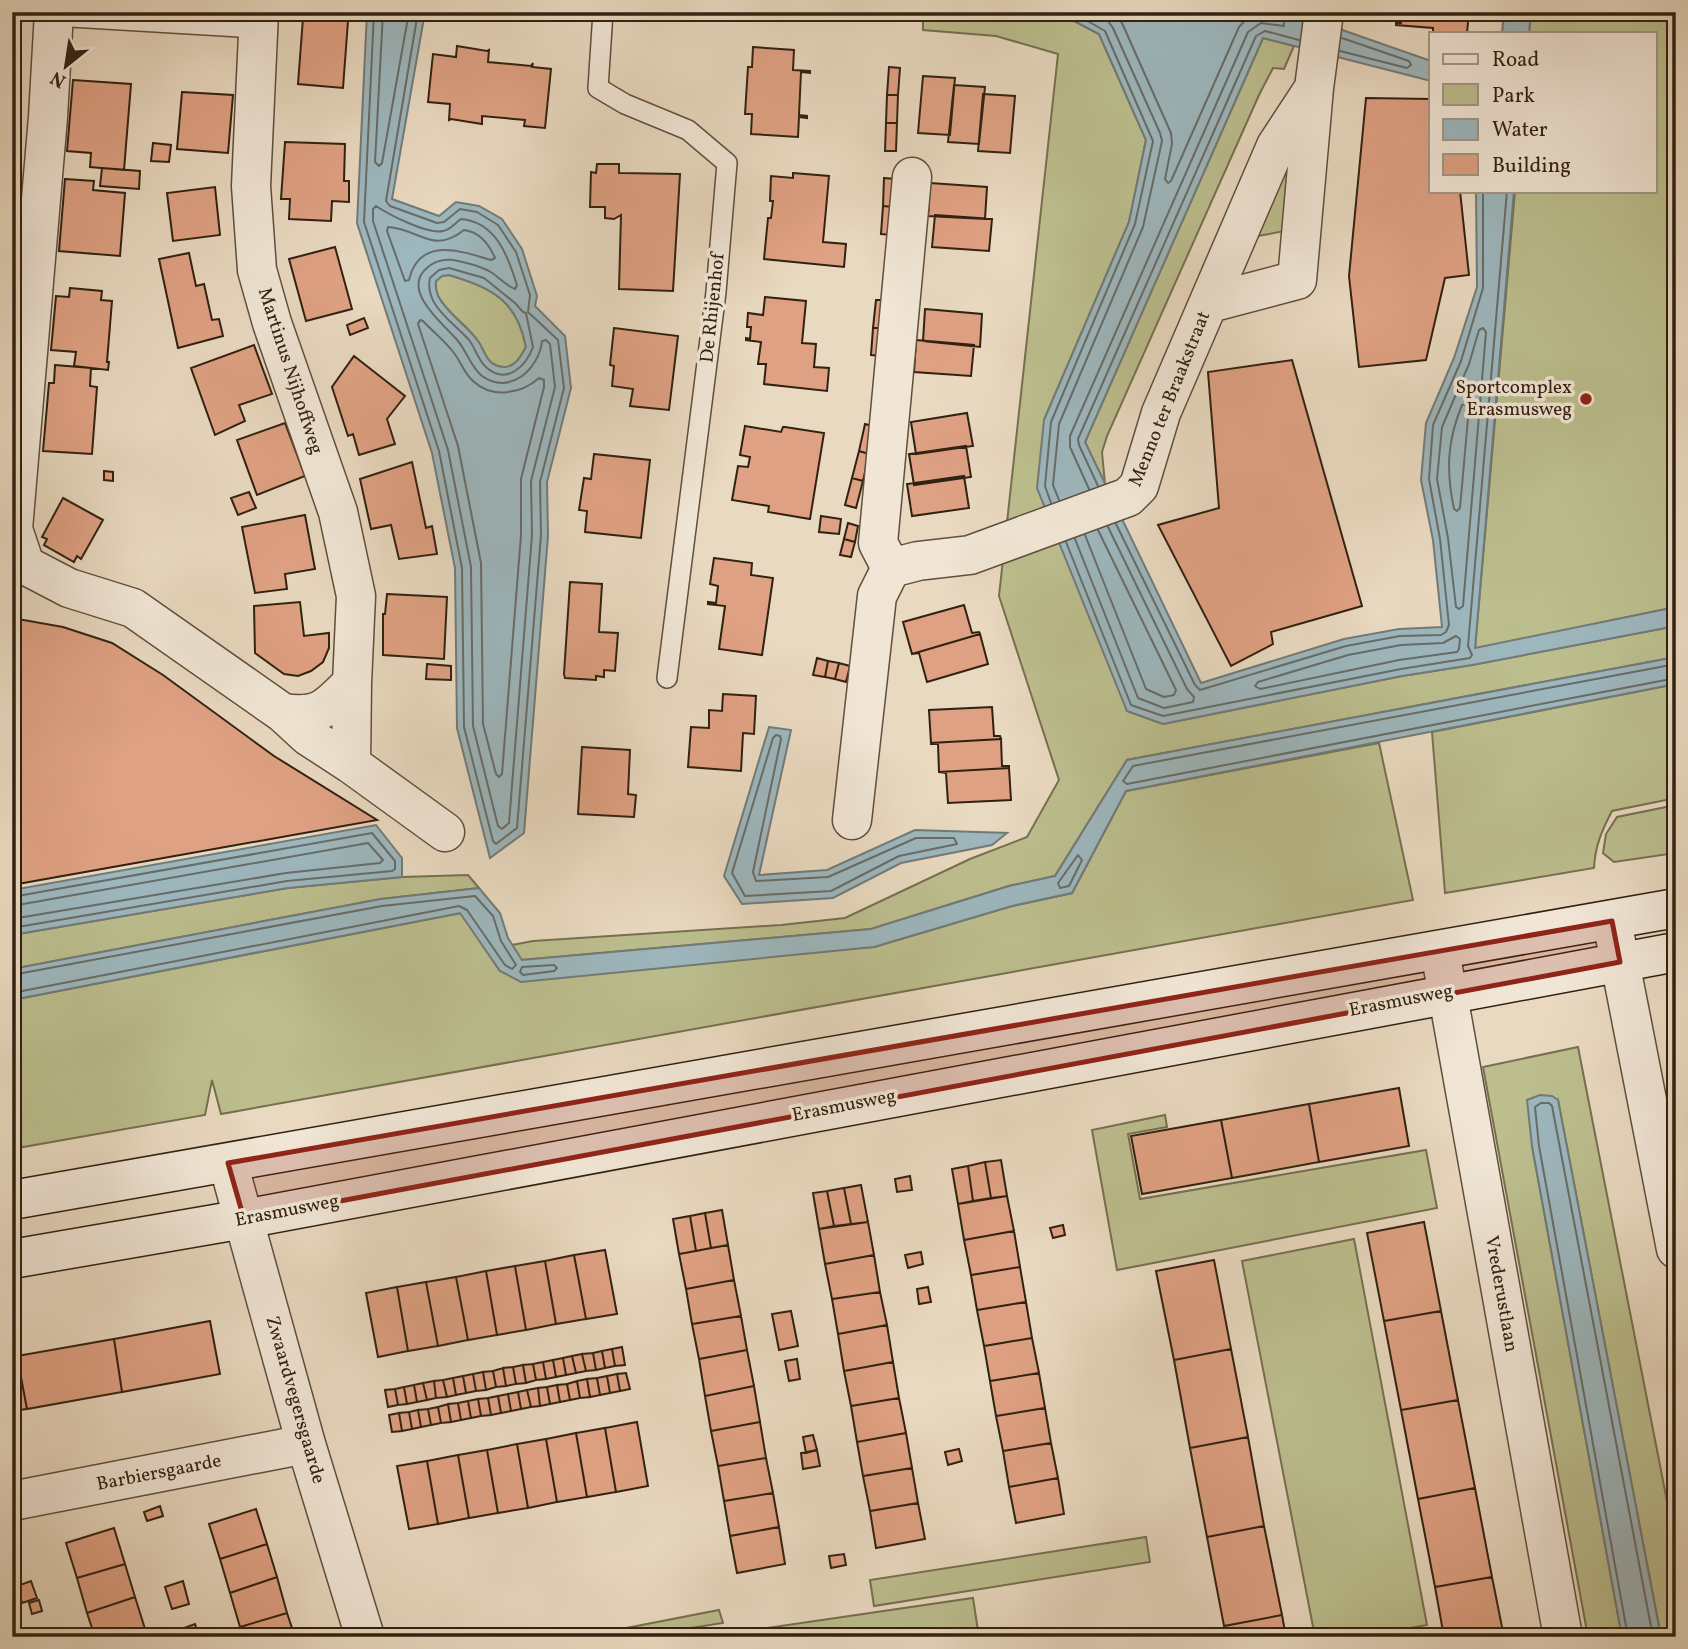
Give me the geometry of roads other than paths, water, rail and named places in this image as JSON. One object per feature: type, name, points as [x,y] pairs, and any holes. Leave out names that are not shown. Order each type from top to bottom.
[{"type":"street","name":"Menno ter Braakstraat","points":[[1210,303],[1297,280],[1324,12]]},
{"type":"street","points":[[54,14],[13,529],[25,565],[69,588],[133,608],[283,713],[308,736],[445,832]]},
{"type":"street","name":"Martinus Nijhoffweg","points":[[259,20],[251,186],[257,270],[272,323],[338,512],[356,596],[351,764]]},
{"type":"street","name":"Menno ter Braakstraat","points":[[891,568],[918,561],[970,555],[1128,497],[1139,486],[1161,413],[1276,146],[1315,81]]},
{"type":"street","points":[[852,820],[877,596],[891,568],[878,543],[912,177]]},
{"type":"street","points":[[283,713],[305,716],[321,711],[352,683]]},
{"type":"street","points":[[12,1200],[1676,908]]},
{"type":"street","points":[[1612,920],[1676,1249]]},
{"type":"street","name":"Vrederustlaan","points":[[1440,951],[1563,1637]]},
{"type":"street","name":"Erasmusweg","points":[[12,1259],[244,1219],[1449,992],[1676,952]]},
{"type":"street","name":"Zwaardvegersgaarde","points":[[228,1163],[306,1444],[365,1637]]},
{"type":"street","name":"Barbiersgaarde","points":[[12,1502],[306,1444]]},
{"type":"lane","name":"De Rhijenhof","points":[[603,12],[598,88],[625,104],[688,130],[727,163],[716,292],[667,678]]},
{"type":"lane","points":[[54,14],[259,20]]},
{"type":"water","points":[[367,12],[425,12],[392,199],[439,216],[456,202],[479,206],[502,219],[522,249],[537,296],[535,306],[565,336],[571,388],[547,482],[548,536],[524,833],[490,858],[457,728],[455,568],[432,453],[357,223]],"holes":[[[449,275],[490,291],[509,307],[522,331],[526,347],[512,365],[503,367],[491,362],[473,335],[446,308],[438,296],[436,281]]]},
{"type":"water","points":[[1057,12],[1291,12],[1429,60],[1429,80],[1263,38],[1085,442],[1201,683],[1344,639],[1399,629],[1442,627],[1433,540],[1421,480],[1426,423],[1454,358],[1477,287],[1476,192],[1514,192],[1475,648],[1676,607],[1676,626],[1402,676],[1163,724],[1127,711],[1037,488],[1044,420],[1129,222],[1146,140],[1099,34]]},
{"type":"water","points":[[1504,12],[1531,12],[1529,32],[1502,32]]},
{"type":"water","points":[[1676,657],[1676,684],[1126,791],[1072,893],[1012,906],[874,947],[521,982],[500,971],[460,913],[12,1000],[12,969],[381,899],[479,888],[500,913],[508,938],[522,960],[871,929],[1009,886],[1055,876],[1127,760]]},
{"type":"water","points":[[769,727],[791,730],[759,875],[827,870],[915,830],[1007,833],[992,845],[901,863],[833,898],[742,904],[724,876]]},
{"type":"water","points":[[376,825],[402,858],[402,877],[288,888],[12,935],[12,890]]},
{"type":"water","points":[[1540,1095],[1552,1096],[1558,1100],[1661,1637],[1622,1637],[1532,1146],[1527,1100]]},
{"type":"place","name":"Sportcomplex Erasmusweg","points":[[1586,399]]}]
